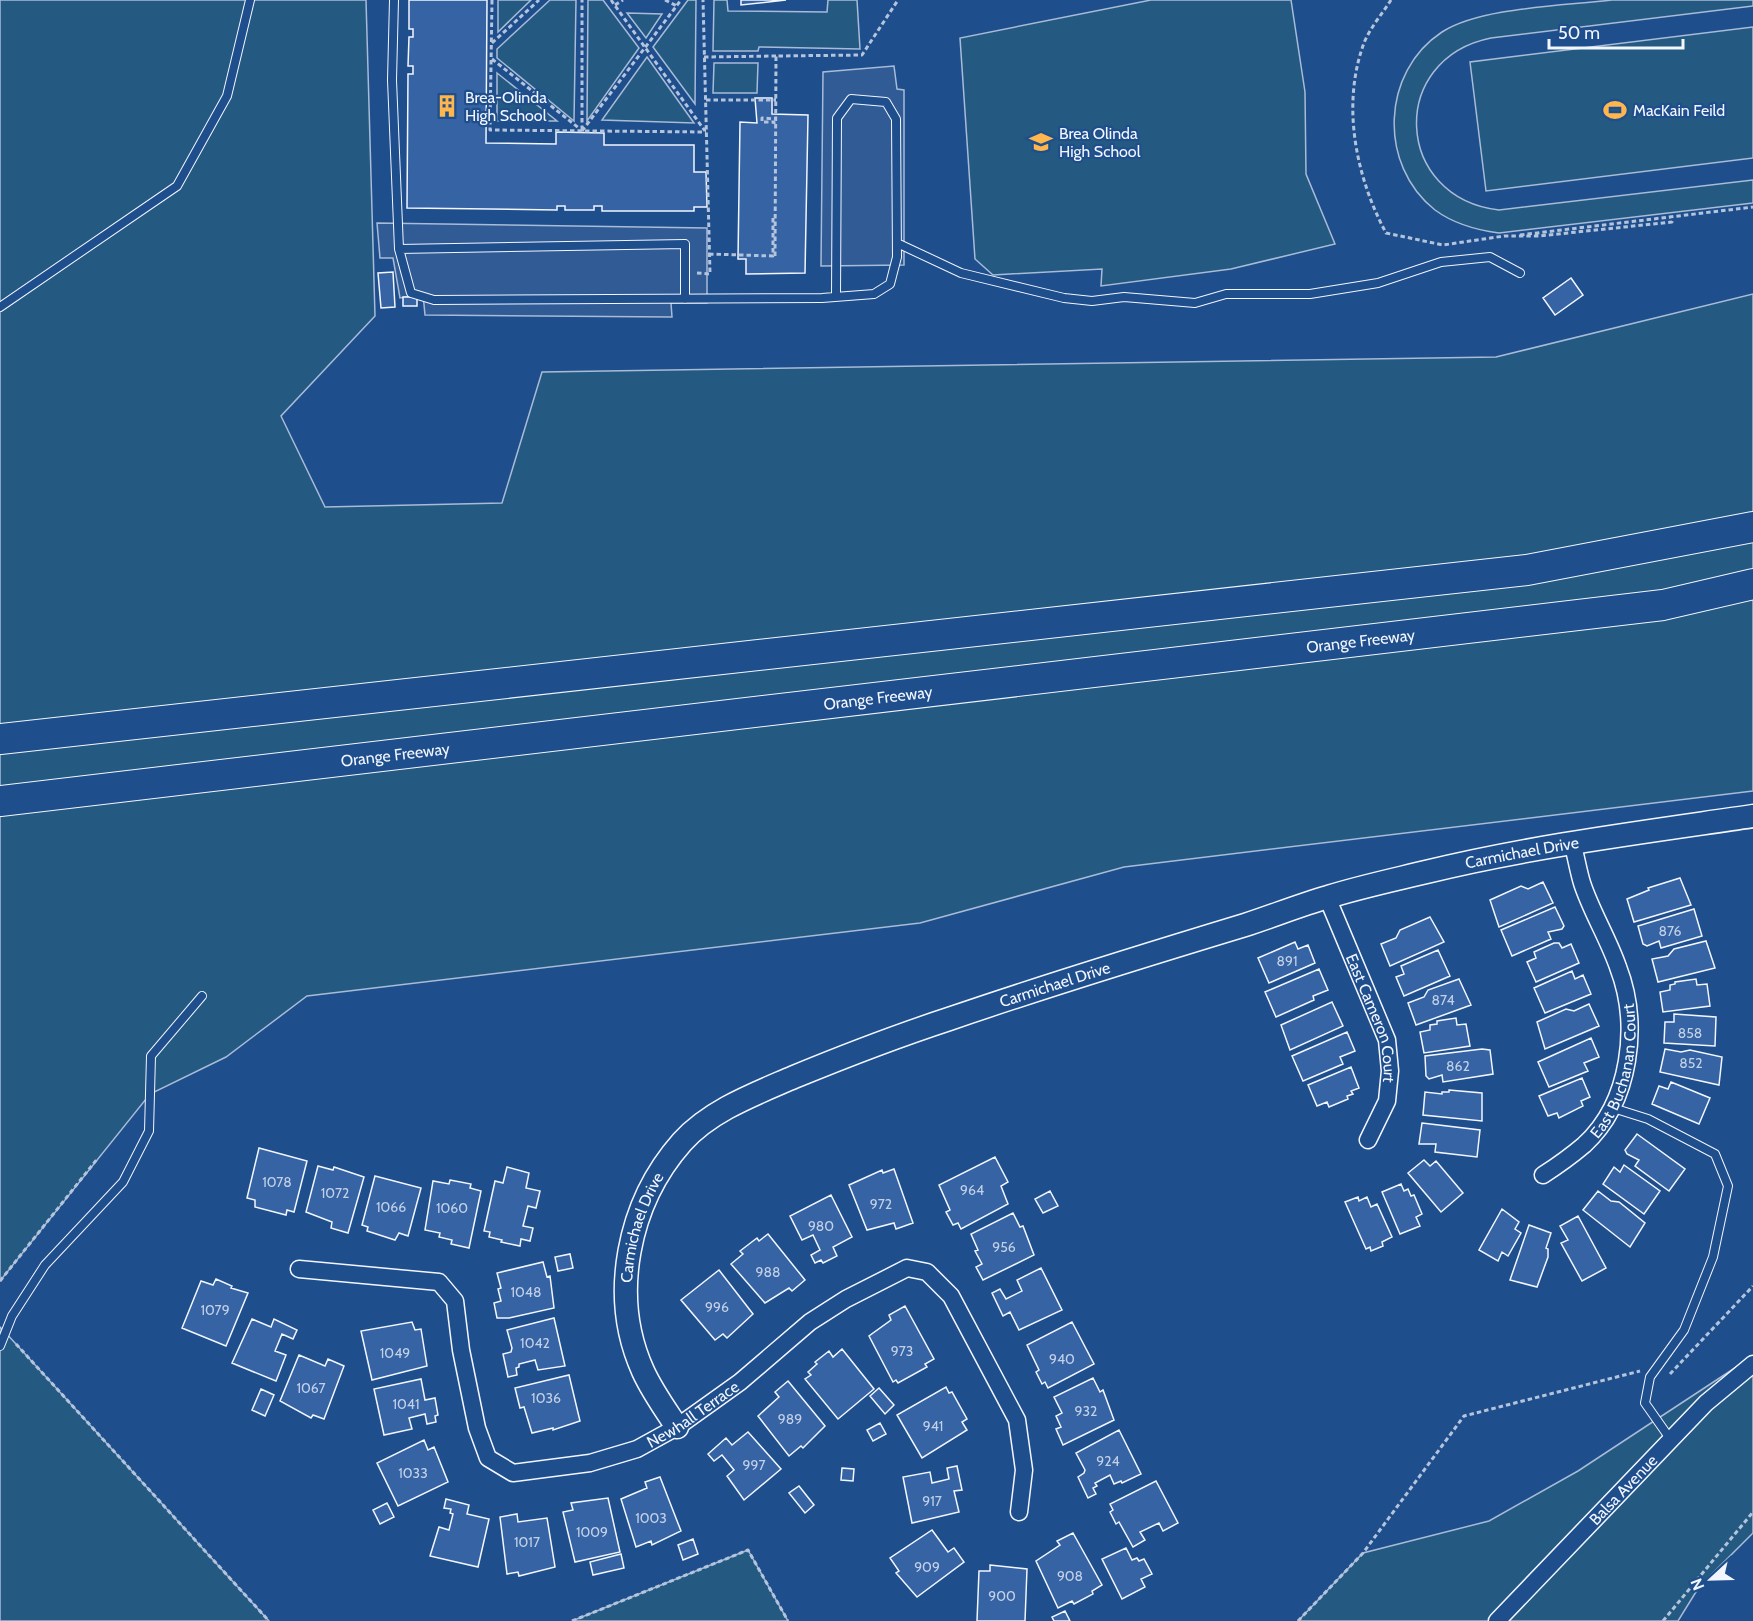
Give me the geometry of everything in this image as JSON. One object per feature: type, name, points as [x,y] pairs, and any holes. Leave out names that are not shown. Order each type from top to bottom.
[{"type":"highway","points":[[1527,570],[1753,506]]},
{"type":"highway","points":[[0,739],[1527,570],[1753,527]]},
{"type":"highway","name":"Orange Freeway","points":[[0,801],[1663,605],[1753,584]]},
{"type":"highway","points":[[1663,605],[1753,598]]},
{"type":"street","name":"Carmichael Drive","points":[[677,1427],[643,1370],[635,1348],[626,1299],[626,1264],[645,1201],[683,1141],[721,1112],[758,1093],[898,1036],[1119,961],[1249,924],[1327,897],[1428,871],[1572,842],[1753,816]]},
{"type":"street","name":"East Buchanan Court","points":[[1544,1176],[1585,1144],[1613,1108],[1628,1062],[1630,1013],[1619,968],[1582,883],[1572,842]]},
{"type":"street","name":"East Cameron Court","points":[[1327,897],[1387,1040],[1390,1071],[1388,1101],[1368,1140]]},
{"type":"street","name":"Newhall Terrace","points":[[298,1269],[439,1282],[455,1301],[461,1350],[477,1428],[488,1458],[513,1473],[590,1463],[637,1449],[677,1427],[740,1382],[810,1322],[846,1299],[907,1268],[927,1272],[951,1296],[1017,1420],[1024,1470],[1019,1512]]},
{"type":"street","name":"Balsa Avenue","points":[[1497,1621],[1706,1403],[1753,1364]]},
{"type":"lane","points":[[0,307],[177,186],[227,96],[250,0]]},
{"type":"lane","points":[[394,0],[393,80],[399,249],[411,292],[434,300],[836,297],[874,294],[890,284],[897,257],[896,119],[886,102],[851,99],[837,118],[836,297]]},
{"type":"lane","points":[[897,243],[961,273],[1064,298],[1092,301],[1124,297],[1195,303],[1226,294],[1310,294],[1378,283],[1441,262],[1490,258],[1520,273]]},
{"type":"lane","points":[[399,249],[685,244],[685,299]]},
{"type":"lane","points":[[0,1346],[12,1316],[45,1265],[123,1182],[149,1131],[151,1056],[202,996]]},
{"type":"lane","points":[[1613,1108],[1648,1119],[1715,1154],[1728,1186],[1713,1257],[1684,1330],[1650,1377],[1645,1403],[1671,1440]]},
{"type":"path","points":[[492,0],[490,130],[706,132]]},
{"type":"path","points":[[492,43],[539,0]]},
{"type":"path","points":[[582,0],[582,130]]},
{"type":"path","points":[[611,0],[706,132]]},
{"type":"path","points":[[615,5],[623,0]]},
{"type":"path","points":[[665,0],[677,6]]},
{"type":"path","points":[[582,130],[681,0]]},
{"type":"path","points":[[691,273],[710,274],[703,0]]},
{"type":"path","points":[[704,57],[862,55],[898,0]]},
{"type":"path","points":[[1390,0],[1365,43],[1355,87],[1354,121],[1354,143],[1373,210],[1386,234],[1443,245],[1753,207]]},
{"type":"path","points":[[775,256],[776,56]]},
{"type":"path","points":[[491,58],[582,130]]},
{"type":"path","points":[[705,100],[776,100]]},
{"type":"path","points":[[709,254],[773,256],[774,122],[762,122],[762,118],[776,119]]},
{"type":"path","points":[[0,1281],[99,1158]]},
{"type":"path","points":[[1298,1621],[1363,1553],[1464,1416],[1639,1371],[1661,1385],[1695,1345],[1753,1286]]},
{"type":"path","points":[[5,1332],[269,1621]]},
{"type":"path","points":[[1663,1621],[1753,1512]]},
{"type":"path","points":[[572,1621],[748,1550],[788,1621]]},
{"type":"shaded area","points":[[0,0],[366,0],[375,316],[281,416],[325,507],[502,503],[542,372],[1496,357],[1753,294],[1753,791],[1124,867],[920,923],[307,996],[226,1057],[150,1094],[0,1281]]},
{"type":"shaded area","points":[[498,0],[531,0],[498,32]]},
{"type":"shaded area","points":[[550,0],[576,0],[574,121],[497,58],[497,49]]},
{"type":"shaded area","points":[[588,0],[603,0],[639,48],[587,121]]},
{"type":"shaded area","points":[[688,0],[696,0],[695,104],[653,47]]},
{"type":"shaded area","points":[[714,0],[727,0],[728,11],[827,12],[828,0],[857,0],[860,49],[759,47],[758,51],[713,51]]},
{"type":"shaded area","points":[[1151,0],[1291,0],[1305,92],[1306,174],[1335,244],[1231,269],[1101,286],[1102,269],[993,275],[975,259],[960,38]]},
{"type":"shaded area","points":[[1612,0],[1753,0],[1753,6],[1491,38],[1457,51],[1434,72],[1420,98],[1417,127],[1423,156],[1439,181],[1464,200],[1499,210],[1753,180],[1753,203],[1499,233],[1466,226],[1435,210],[1416,191],[1403,169],[1396,144],[1394,119],[1398,94],[1407,70],[1422,49],[1442,32],[1478,17],[1500,12]]},
{"type":"shaded area","points":[[627,13],[662,14],[646,38]]},
{"type":"shaded area","name":"MacKain Feild","points":[[1753,27],[1753,158],[1486,191],[1470,62]]},
{"type":"shaded area","points":[[647,57],[694,123],[602,120]]},
{"type":"shaded area","points":[[714,63],[758,63],[757,93],[713,93]]},
{"type":"shaded area","points":[[894,66],[897,89],[904,90],[904,265],[821,266],[823,72]]},
{"type":"shaded area","points":[[497,73],[557,121],[497,121]]},
{"type":"shaded area","points":[[377,223],[707,228],[707,303],[671,303],[672,317],[425,315],[423,294],[400,298],[393,258],[380,258]]},
{"type":"shaded area","points":[[0,1327],[5,1332],[269,1621],[0,1621]]},
{"type":"shaded area","points":[[1753,1356],[1753,1533],[1699,1587],[1678,1621],[1298,1621],[1363,1553],[1489,1521],[1578,1471]]},
{"type":"shaded area","points":[[748,1550],[788,1621],[572,1621]]},
{"type":"building","name":"Brea-Olinda High School","points":[[409,0],[487,0],[486,143],[556,144],[556,132],[604,133],[604,145],[694,145],[694,172],[706,172],[707,207],[694,207],[694,211],[602,211],[602,206],[594,206],[594,210],[565,210],[565,206],[557,206],[557,210],[407,208],[408,74],[413,74],[413,66],[408,66],[409,37],[413,37],[413,29],[409,29]]},
{"type":"building","points":[[741,0],[786,0],[741,5]]},
{"type":"building","points":[[755,98],[772,98],[772,114],[808,115],[805,273],[746,274],[746,259],[738,259],[740,122],[757,123]]},
{"type":"building","points":[[393,272],[395,307],[381,308],[378,273]]},
{"type":"building","points":[[1571,278],[1583,295],[1555,315],[1543,298]]},
{"type":"building","points":[[403,297],[417,297],[417,306],[403,306]]},
{"type":"building","points":[[1680,878],[1691,905],[1634,922],[1627,899],[1649,890],[1648,888]]},
{"type":"building","points":[[1543,882],[1553,903],[1499,927],[1490,900],[1521,886],[1528,889]]},
{"type":"building","points":[[1555,907],[1564,926],[1562,929],[1548,932],[1551,939],[1512,956],[1501,930]]},
{"type":"building","points":[[1694,909],[1702,936],[1661,948],[1659,941],[1647,946],[1643,944],[1638,926]]},
{"type":"building","points":[[1430,917],[1444,942],[1390,966],[1381,944],[1396,938],[1400,930]]},
{"type":"building","points":[[1706,941],[1715,968],[1658,982],[1652,959],[1668,956],[1674,949]]},
{"type":"building","points":[[1295,942],[1298,949],[1308,945],[1315,963],[1269,983],[1258,958]]},
{"type":"building","points":[[1559,943],[1562,948],[1571,944],[1579,963],[1536,982],[1527,962],[1536,958],[1534,952]]},
{"type":"building","points":[[1438,950],[1450,976],[1404,996],[1396,977],[1404,974],[1401,966]]},
{"type":"building","points":[[1319,969],[1328,990],[1313,996],[1314,1000],[1276,1017],[1265,992]]},
{"type":"building","points":[[1572,971],[1575,979],[1583,975],[1591,994],[1545,1013],[1534,988]]},
{"type":"building","points":[[1459,979],[1471,1005],[1416,1025],[1408,1003],[1424,997],[1428,990]]},
{"type":"building","points":[[1696,979],[1697,985],[1707,984],[1710,1006],[1663,1012],[1660,992],[1670,990],[1670,985],[1675,982]]},
{"type":"building","points":[[1332,1002],[1343,1026],[1290,1050],[1281,1025]]},
{"type":"building","points":[[1589,1004],[1599,1026],[1545,1049],[1537,1022],[1566,1009],[1574,1011]]},
{"type":"building","points":[[1674,1014],[1716,1017],[1715,1046],[1664,1043],[1665,1022],[1674,1022]]},
{"type":"building","points":[[1456,1018],[1457,1025],[1466,1024],[1470,1046],[1424,1053],[1420,1032],[1430,1030],[1430,1025],[1437,1024],[1437,1021]]},
{"type":"building","points":[[1347,1032],[1355,1051],[1340,1057],[1343,1064],[1303,1081],[1292,1056]]},
{"type":"building","points":[[1591,1038],[1599,1057],[1584,1063],[1588,1071],[1549,1087],[1538,1062]]},
{"type":"building","points":[[1665,1049],[1681,1052],[1690,1050],[1722,1057],[1719,1085],[1660,1072]]},
{"type":"building","points":[[1490,1050],[1493,1074],[1443,1082],[1442,1075],[1429,1079],[1426,1076],[1425,1056]]},
{"type":"building","points":[[1351,1067],[1359,1088],[1351,1091],[1353,1094],[1347,1096],[1348,1099],[1329,1107],[1327,1102],[1317,1106],[1308,1085]]},
{"type":"building","points":[[1582,1078],[1590,1097],[1581,1101],[1583,1106],[1559,1118],[1557,1113],[1548,1116],[1539,1096]]},
{"type":"building","points":[[1671,1082],[1710,1098],[1699,1124],[1652,1104],[1659,1086],[1668,1089]]},
{"type":"building","points":[[1449,1090],[1482,1093],[1482,1121],[1423,1115],[1425,1092],[1442,1094]]},
{"type":"building","points":[[1422,1123],[1480,1130],[1477,1157],[1435,1152],[1436,1144],[1419,1144]]},
{"type":"building","points":[[1637,1134],[1685,1169],[1669,1191],[1635,1166],[1639,1160],[1627,1154],[1625,1150]]},
{"type":"building","points":[[259,1148],[307,1161],[294,1212],[287,1210],[286,1215],[255,1207],[255,1200],[247,1198]]},
{"type":"building","points":[[995,1157],[1008,1182],[1001,1186],[1008,1204],[961,1229],[958,1223],[953,1225],[946,1212],[950,1210],[939,1185]]},
{"type":"building","points":[[1424,1160],[1430,1166],[1436,1161],[1463,1193],[1441,1212],[1408,1173]]},
{"type":"building","points":[[1624,1165],[1660,1191],[1644,1214],[1603,1184],[1614,1167],[1620,1172]]},
{"type":"building","points":[[318,1166],[333,1170],[334,1167],[364,1177],[348,1233],[331,1228],[332,1222],[306,1212]]},
{"type":"building","points":[[507,1167],[529,1173],[526,1188],[540,1191],[536,1208],[528,1206],[523,1226],[533,1228],[530,1241],[521,1239],[520,1246],[489,1237],[490,1232],[484,1231],[495,1181],[503,1183]]},
{"type":"building","points":[[894,1169],[913,1223],[896,1229],[894,1223],[867,1230],[849,1185],[882,1170],[883,1173]]},
{"type":"building","points":[[375,1176],[421,1188],[408,1236],[399,1233],[395,1240],[367,1231],[368,1227],[362,1225]]},
{"type":"building","points":[[450,1180],[471,1184],[470,1188],[481,1191],[469,1248],[451,1244],[452,1240],[439,1237],[440,1233],[425,1230],[433,1181],[449,1184]]},
{"type":"building","points":[[1401,1184],[1404,1191],[1408,1189],[1411,1196],[1414,1195],[1422,1214],[1416,1217],[1420,1226],[1400,1234],[1382,1192]]},
{"type":"building","points":[[1050,1191],[1058,1206],[1043,1213],[1035,1199]]},
{"type":"building","points":[[1598,1191],[1611,1201],[1619,1202],[1645,1223],[1630,1247],[1583,1210]]},
{"type":"building","points":[[831,1195],[852,1237],[833,1247],[837,1256],[823,1263],[821,1260],[815,1263],[811,1255],[820,1250],[813,1235],[802,1240],[790,1216]]},
{"type":"building","points":[[1358,1197],[1359,1201],[1367,1197],[1371,1207],[1377,1204],[1392,1237],[1382,1242],[1383,1246],[1371,1251],[1370,1247],[1366,1249],[1345,1202]]},
{"type":"building","points":[[1502,1209],[1519,1222],[1515,1229],[1521,1233],[1508,1256],[1502,1252],[1498,1261],[1479,1250]]},
{"type":"building","points":[[1013,1213],[1020,1227],[1023,1226],[1034,1255],[983,1280],[976,1267],[982,1264],[975,1251],[978,1250],[971,1234]]},
{"type":"building","points":[[1578,1216],[1606,1268],[1582,1281],[1561,1243],[1568,1240],[1560,1226]]},
{"type":"building","points":[[1529,1225],[1551,1233],[1546,1248],[1548,1257],[1537,1287],[1510,1280]]},
{"type":"building","points":[[768,1234],[805,1280],[792,1291],[789,1288],[765,1303],[731,1264],[743,1254],[740,1251],[757,1238],[759,1241]]},
{"type":"building","points":[[570,1254],[573,1268],[558,1271],[555,1257]]},
{"type":"building","points":[[543,1262],[547,1277],[550,1276],[554,1308],[509,1318],[497,1318],[494,1303],[501,1301],[498,1289],[501,1288],[497,1273]]},
{"type":"building","points":[[1041,1268],[1062,1310],[1019,1330],[1010,1312],[1003,1316],[992,1293],[1000,1289],[1006,1299],[1022,1291],[1017,1280]]},
{"type":"building","points":[[719,1270],[753,1314],[727,1338],[723,1334],[715,1340],[681,1300]]},
{"type":"building","points":[[216,1279],[232,1286],[231,1288],[248,1293],[226,1346],[182,1328],[201,1281],[213,1285]]},
{"type":"building","points":[[905,1306],[934,1359],[925,1364],[927,1367],[898,1383],[896,1380],[893,1382],[869,1336],[891,1320],[889,1315]]},
{"type":"building","points":[[554,1318],[565,1366],[538,1370],[535,1360],[519,1364],[516,1368],[517,1375],[508,1377],[503,1354],[511,1352],[512,1348],[507,1330]]},
{"type":"building","points":[[252,1319],[271,1327],[274,1319],[297,1330],[293,1339],[282,1334],[275,1351],[286,1355],[276,1381],[232,1363]]},
{"type":"building","points":[[412,1322],[415,1330],[421,1329],[427,1366],[372,1380],[361,1331]]},
{"type":"building","points":[[1072,1322],[1094,1364],[1048,1388],[1045,1382],[1042,1384],[1036,1372],[1039,1370],[1027,1345]]},
{"type":"building","points":[[842,1349],[874,1389],[838,1419],[805,1379],[811,1375],[808,1372],[817,1364],[815,1362],[829,1351],[833,1357]]},
{"type":"building","points":[[299,1355],[325,1366],[328,1359],[344,1366],[324,1419],[313,1415],[311,1418],[280,1401]]},
{"type":"building","points":[[569,1375],[580,1421],[553,1430],[553,1428],[532,1433],[524,1407],[520,1408],[515,1388]]},
{"type":"building","points":[[1093,1378],[1100,1392],[1103,1390],[1114,1420],[1063,1445],[1056,1429],[1061,1427],[1056,1416],[1062,1413],[1054,1397]]},
{"type":"building","points":[[421,1379],[425,1400],[435,1398],[438,1415],[435,1416],[436,1422],[427,1424],[425,1414],[409,1418],[412,1429],[384,1435],[374,1389]]},
{"type":"building","points":[[788,1381],[825,1426],[803,1448],[801,1446],[789,1456],[758,1416],[779,1397],[775,1392]]},
{"type":"building","points":[[946,1387],[949,1393],[952,1392],[967,1419],[962,1422],[967,1430],[922,1458],[897,1415]]},
{"type":"building","points":[[879,1388],[894,1405],[885,1414],[870,1396]]},
{"type":"building","points":[[261,1389],[274,1395],[265,1416],[252,1410]]},
{"type":"building","points":[[880,1423],[886,1434],[873,1441],[867,1430]]},
{"type":"building","points":[[1119,1430],[1141,1474],[1122,1483],[1121,1481],[1114,1484],[1110,1475],[1095,1483],[1097,1486],[1093,1488],[1096,1494],[1088,1498],[1078,1477],[1085,1470],[1076,1453]]},
{"type":"building","points":[[748,1432],[781,1469],[744,1500],[727,1476],[734,1470],[722,1455],[714,1461],[708,1454],[726,1438],[732,1445]]},
{"type":"building","points":[[424,1440],[428,1450],[434,1447],[448,1482],[398,1506],[377,1463]]},
{"type":"building","points":[[957,1466],[962,1490],[954,1491],[959,1512],[912,1523],[903,1477],[930,1472],[932,1483],[949,1479],[947,1468]]},
{"type":"building","points":[[842,1468],[854,1469],[853,1481],[841,1480]]},
{"type":"building","points":[[660,1477],[681,1531],[652,1545],[651,1541],[636,1547],[621,1499],[647,1488],[645,1482]]},
{"type":"building","points":[[1156,1481],[1178,1523],[1163,1531],[1159,1523],[1140,1532],[1145,1540],[1133,1547],[1119,1522],[1116,1524],[1110,1512],[1113,1510],[1110,1504]]},
{"type":"building","points":[[799,1486],[814,1505],[805,1513],[789,1493]]},
{"type":"building","points":[[608,1498],[620,1552],[575,1562],[563,1512],[573,1510],[571,1503]]},
{"type":"building","points":[[446,1499],[469,1505],[467,1514],[489,1519],[478,1567],[430,1556],[439,1527],[449,1530],[453,1514],[450,1513],[451,1509],[444,1508]]},
{"type":"building","points":[[387,1503],[394,1517],[380,1524],[373,1510]]},
{"type":"building","points":[[517,1514],[518,1522],[547,1518],[555,1567],[519,1576],[518,1572],[507,1574],[500,1517]]},
{"type":"building","points":[[932,1530],[948,1552],[954,1548],[964,1562],[917,1597],[896,1573],[899,1571],[890,1558]]},
{"type":"building","points":[[1073,1533],[1102,1585],[1092,1591],[1093,1594],[1074,1604],[1072,1601],[1058,1608],[1036,1561],[1060,1545],[1057,1541]]},
{"type":"building","points":[[693,1539],[698,1554],[683,1560],[678,1545]]},
{"type":"building","points":[[1126,1548],[1132,1560],[1144,1559],[1152,1574],[1141,1579],[1145,1587],[1122,1599],[1102,1559]]},
{"type":"building","points":[[621,1554],[624,1568],[593,1575],[590,1562]]},
{"type":"building","points":[[990,1565],[1027,1569],[1025,1621],[977,1621],[979,1571],[990,1571]]},
{"type":"building","points":[[1065,1611],[1070,1621],[1054,1621],[1052,1617]]},
{"type":"place","name":"Brea-Olinda High School","points":[[447,106]]},
{"type":"place","name":"MacKain Feild","points":[[1615,110]]},
{"type":"place","name":"Brea Olinda High School","points":[[1041,142]]}]
